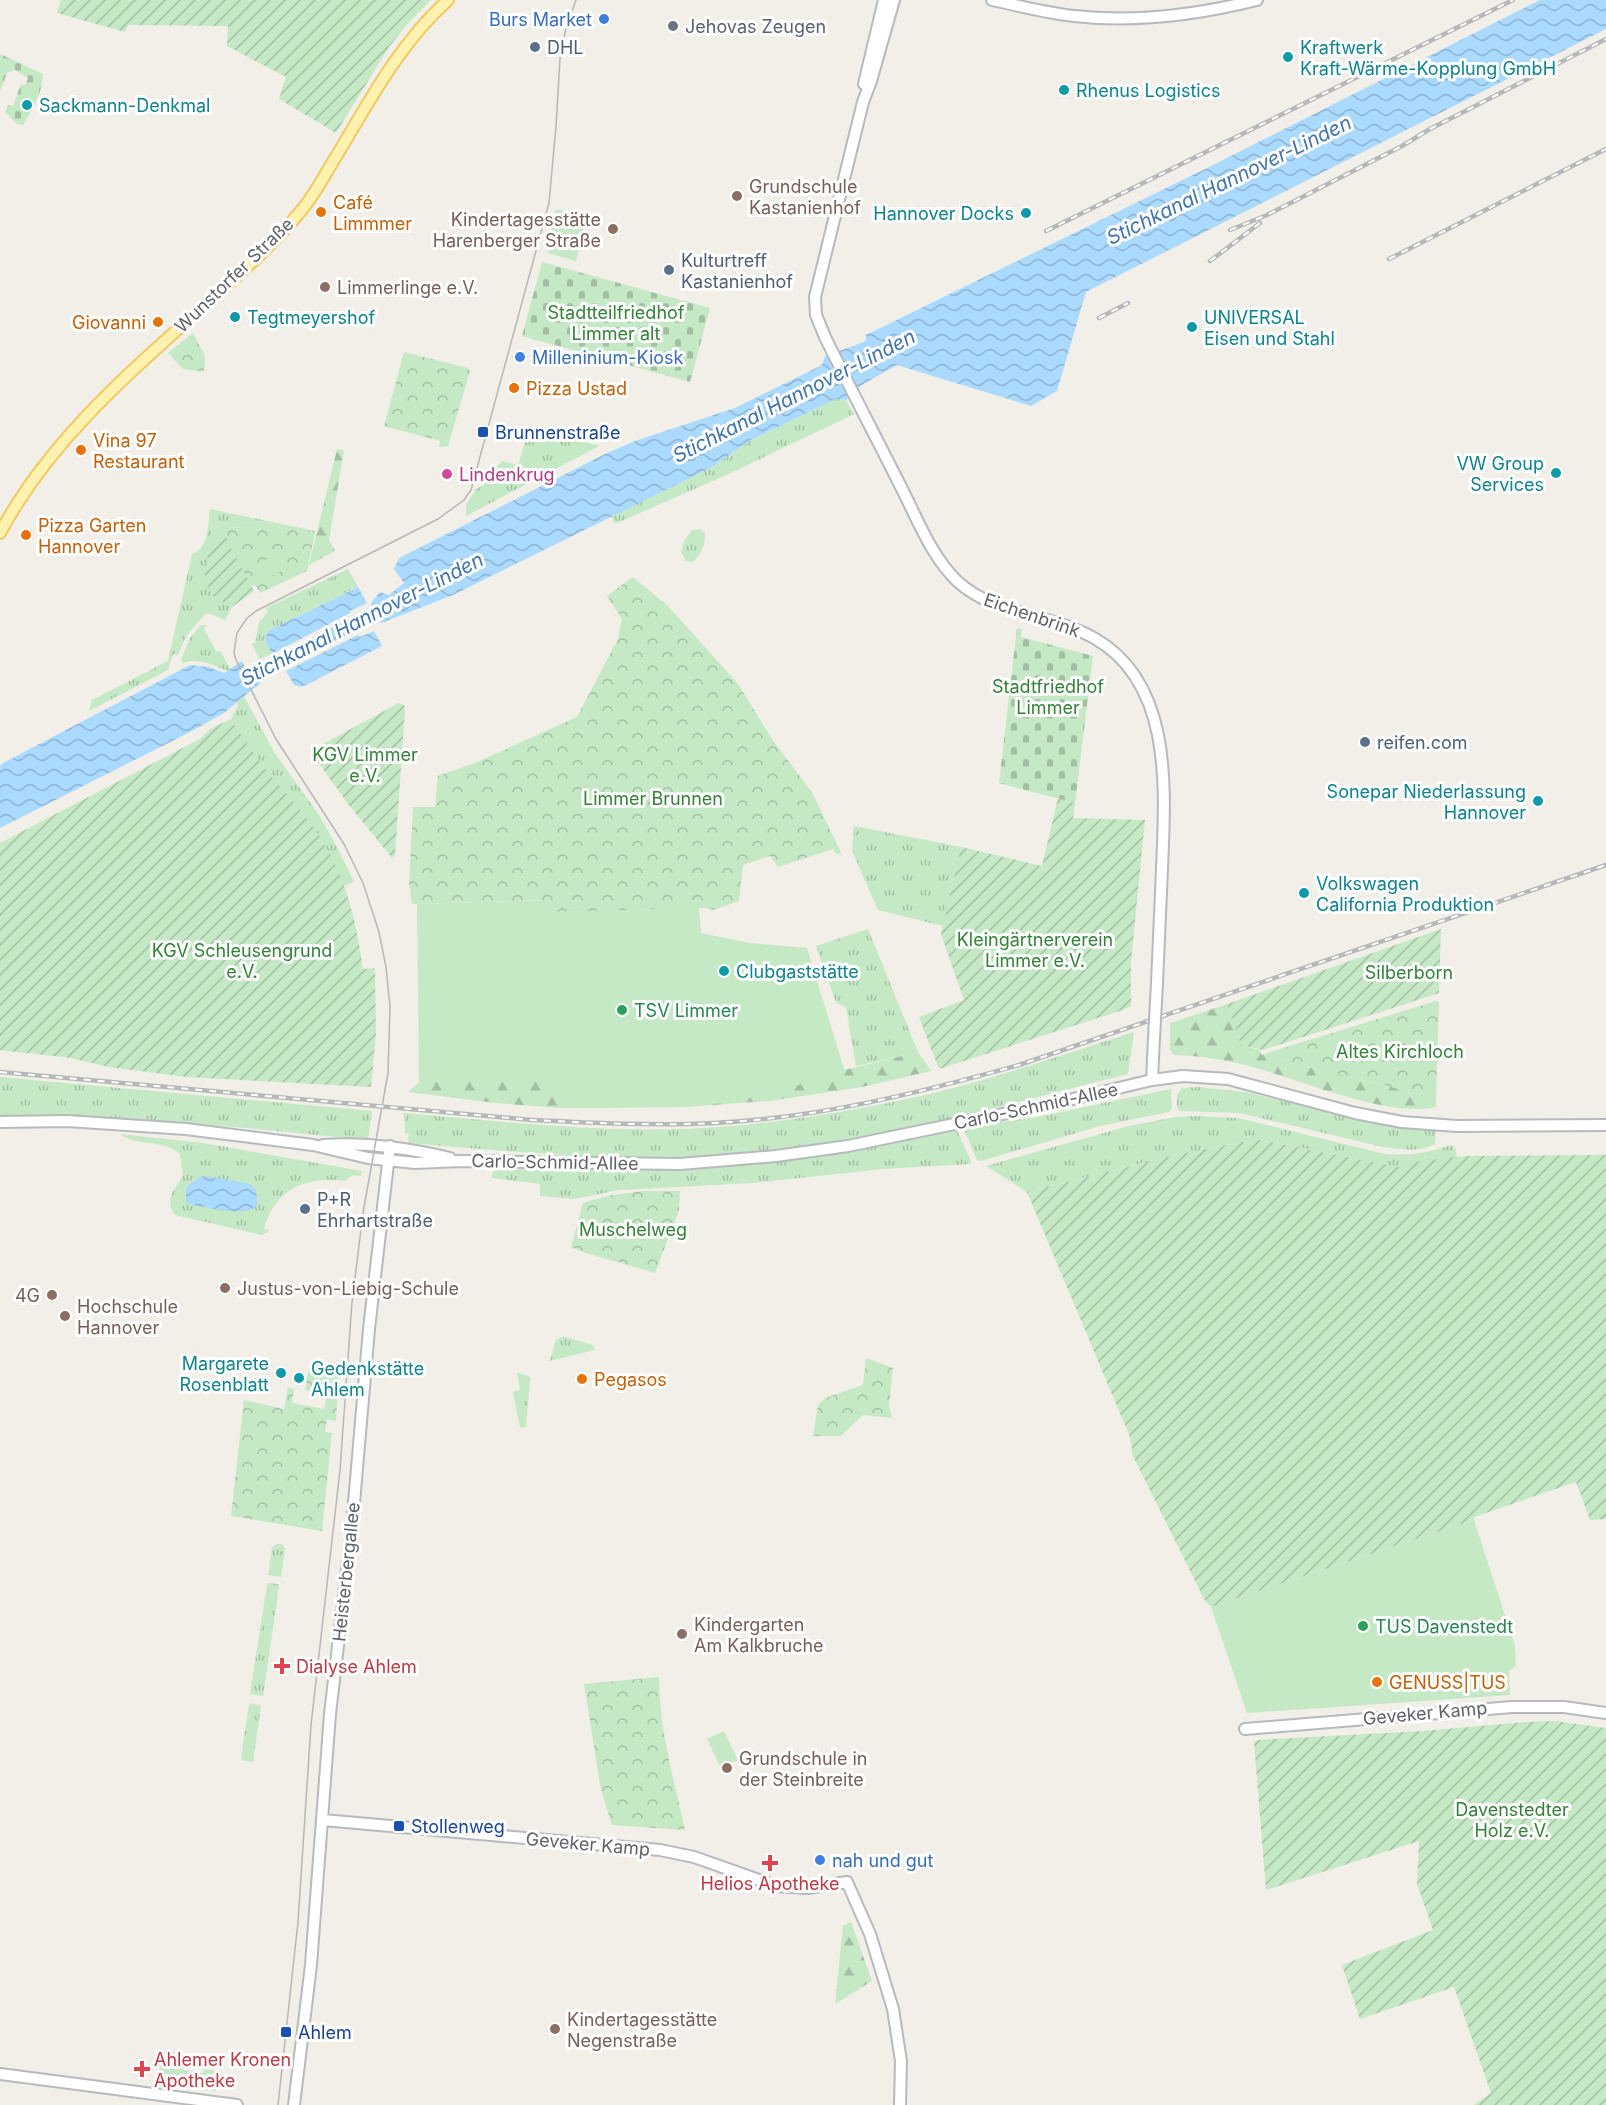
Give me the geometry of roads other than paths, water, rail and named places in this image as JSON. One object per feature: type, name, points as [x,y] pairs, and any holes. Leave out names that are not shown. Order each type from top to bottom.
[{"type":"main road","name":"Wunstorfer Straße","points":[[0,533],[25,489],[57,447],[98,404],[271,244],[300,212],[398,56],[423,24],[448,0]]},
{"type":"main road","name":"Eichenbrink","points":[[863,102],[864,80],[884,0]]},
{"type":"main road","name":"Eichenbrink","points":[[894,0],[863,102],[815,297],[816,315],[925,534],[955,579],[977,597],[995,605],[1066,626],[1093,638],[1124,663],[1148,700],[1158,735],[1163,789],[1163,846],[1152,1080]]},
{"type":"main road","points":[[993,0],[1074,16],[1125,19],[1199,13],[1257,0]]},
{"type":"main road","name":"Carlo-Schmid-Allee","points":[[0,1122],[67,1121],[186,1129],[313,1145],[340,1153],[415,1163],[462,1161],[680,1164],[776,1156],[885,1139],[1178,1076],[1228,1079],[1354,1113],[1402,1122],[1457,1126],[1606,1125]]},
{"type":"main road","name":"Carlo-Schmid-Allee","points":[[313,1145],[347,1143],[390,1146],[462,1161]]},
{"type":"main road","name":"Heisterbergallee","points":[[294,2105],[311,1965],[330,1714],[355,1495],[369,1329],[390,1146]]},
{"type":"main road","name":"Geveker Kamp","points":[[1245,1729],[1512,1707],[1564,1707],[1606,1713]]},
{"type":"main road","name":"Geveker Kamp","points":[[323,1820],[660,1850],[694,1857],[776,1886],[808,1888],[847,1882],[870,1934],[893,2009],[902,2061],[900,2105]]},
{"type":"main road","points":[[0,2074],[237,2105]]},
{"type":"water","name":"Stichkanal Hannover-Linden","points":[[1540,0],[1606,0],[1606,29],[1086,292],[1057,391],[1031,406],[897,365],[860,386],[846,400],[836,399],[749,441],[712,467],[453,595],[381,623],[378,618],[270,675],[224,713],[194,730],[0,828],[0,766],[3,763],[190,665],[209,667],[224,673],[242,661],[247,671],[264,663],[372,607],[371,603],[380,592],[389,595],[404,583],[394,569],[399,558],[607,453],[635,441],[735,408],[822,365],[825,356],[864,342],[866,335],[1205,169]]},
{"type":"water","points":[[358,587],[367,603],[272,654],[265,640],[268,631]]},
{"type":"water","points":[[374,631],[382,646],[302,687],[294,685],[286,671],[358,635],[360,637]]},
{"type":"water","points":[[206,1176],[250,1184],[256,1190],[257,1204],[247,1211],[228,1211],[186,1202],[186,1187],[200,1177]]},
{"type":"tram line","points":[[278,2105],[298,1922],[311,1725],[340,1470],[352,1302],[363,1213],[388,1073],[390,1007],[386,967],[379,932],[363,883],[344,844],[276,739],[234,653],[237,633],[247,618],[256,611],[438,519],[464,500],[471,490],[549,203],[560,59],[566,28],[576,0]]},
{"type":"railway","points":[[1046,231],[1513,0]]},
{"type":"railway","points":[[1230,230],[1267,215],[1606,39]]},
{"type":"railway","points":[[1389,259],[1606,149]]},
{"type":"railway","points":[[1210,261],[1260,223]]},
{"type":"railway","points":[[1099,318],[1128,303]]},
{"type":"railway","points":[[0,1072],[532,1120],[691,1124],[791,1116],[868,1103],[1019,1065],[1606,865]]},
{"type":"place","name":"Burs Market","points":[[604,19]]},
{"type":"place","name":"Jehovas Zeugen","points":[[673,26]]},
{"type":"place","name":"DHL","points":[[535,47]]},
{"type":"place","name":"Kraftwerk Kraft-Wärme-Kopplung GmbH","points":[[1288,57]]},
{"type":"place","name":"Rhenus Logistics","points":[[1064,90]]},
{"type":"place","name":"Sackmann-Denkmal","points":[[27,105]]},
{"type":"place","name":"Grundschule Kastanienhof","points":[[737,196]]},
{"type":"place","name":"Café Limmmer","points":[[321,212]]},
{"type":"place","name":"Hannover Docks","points":[[1026,213]]},
{"type":"place","name":"Kindertagesstätte Harenberger Straße","points":[[613,229]]},
{"type":"place","name":"Kulturtreff Kastanienhof","points":[[669,270]]},
{"type":"place","name":"Limmerlinge e.V.","points":[[325,287]]},
{"type":"place","name":"Tegtmeyershof","points":[[235,317]]},
{"type":"place","name":"Giovanni","points":[[158,322]]},
{"type":"place","name":"UNIVERSAL Eisen und Stahl","points":[[1192,327]]},
{"type":"place","name":"Milleninium-Kiosk","points":[[520,357]]},
{"type":"place","name":"Pizza Ustad","points":[[514,388]]},
{"type":"place","name":"Brunnenstraße","points":[[483,432]]},
{"type":"place","name":"Vina 97 Restaurant","points":[[81,450]]},
{"type":"place","name":"VW Group Services","points":[[1556,473]]},
{"type":"place","name":"Lindenkrug","points":[[447,474]]},
{"type":"place","name":"Pizza Garten Hannover","points":[[26,535]]},
{"type":"place","name":"reifen.com","points":[[1365,742]]},
{"type":"place","name":"Sonepar Niederlassung Hannover","points":[[1538,801]]},
{"type":"place","name":"Volkswagen California Produktion","points":[[1304,893]]},
{"type":"place","name":"Clubgaststätte","points":[[724,971]]},
{"type":"place","name":"TSV Limmer","points":[[622,1010]]},
{"type":"place","name":"P+R Ehrhartstraße","points":[[305,1209]]},
{"type":"place","name":"Justus-von-Liebig-Schule","points":[[225,1288]]},
{"type":"place","name":"4G","points":[[52,1295]]},
{"type":"place","name":"Hochschule Hannover","points":[[65,1316]]},
{"type":"place","name":"Margarete Rosenblatt","points":[[281,1373]]},
{"type":"place","name":"Gedenkstätte Ahlem","points":[[299,1378]]},
{"type":"place","name":"Pegasos","points":[[582,1379]]},
{"type":"place","name":"TUS Davenstedt","points":[[1363,1626]]},
{"type":"place","name":"Kindergarten Am Kalkbruche","points":[[682,1634]]},
{"type":"place","name":"Dialyse Ahlem","points":[[282,1666]]},
{"type":"place","name":"GENUSS|TUS","points":[[1377,1682]]},
{"type":"place","name":"Grundschule in der Steinbreite","points":[[727,1768]]},
{"type":"place","name":"Stollenweg","points":[[399,1826]]},
{"type":"place","name":"nah und gut","points":[[820,1860]]},
{"type":"place","name":"Helios Apotheke","points":[[770,1863]]},
{"type":"place","name":"Kindertagesstätte Negenstraße","points":[[555,2029]]},
{"type":"place","name":"Ahlem","points":[[286,2032]]},
{"type":"place","name":"Ahlemer Kronen Apotheke","points":[[142,2069]]},
{"type":"park label","name":"Stadtteilfriedhof Limmer alt","points":[[616,322]]},
{"type":"park label","name":"Stadtfriedhof Limmer","points":[[1048,696]]},
{"type":"park label","name":"KGV Limmer e.V.","points":[[365,764]]},
{"type":"park label","name":"Limmer Brunnen","points":[[653,798]]},
{"type":"park label","name":"Kleingärtnerverein Limmer e.V.","points":[[1035,949]]},
{"type":"park label","name":"KGV Schleusengrund e.V.","points":[[242,960]]},
{"type":"park label","name":"Silberborn","points":[[1409,972]]},
{"type":"park label","name":"Altes Kirchloch","points":[[1400,1051]]},
{"type":"park label","name":"Muschelweg","points":[[633,1229]]},
{"type":"park label","name":"Davenstedter Holz e.V.","points":[[1512,1819]]}]
